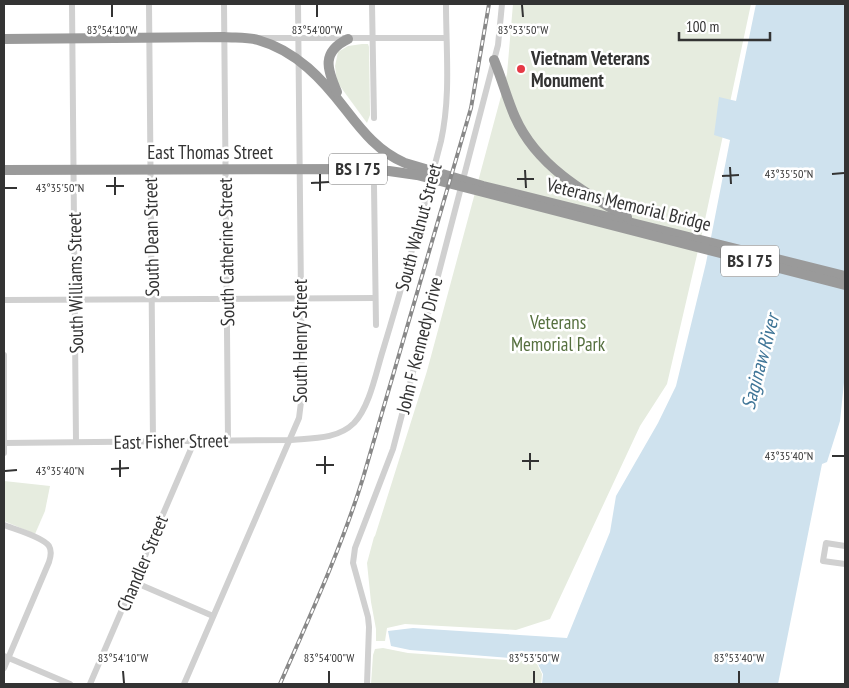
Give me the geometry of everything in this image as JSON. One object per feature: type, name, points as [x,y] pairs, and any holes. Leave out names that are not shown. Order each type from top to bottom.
[{"type":"highway","name":"BS I 75","points":[[4,39],[247,38],[258,40],[299,60]]},
{"type":"highway","points":[[344,107],[329,72],[328,64],[329,55],[333,49],[348,39]]},
{"type":"highway","name":"Veterans Memorial Bridge","points":[[299,60],[315,72],[364,133],[382,150],[418,172],[656,233],[845,276]]},
{"type":"highway","points":[[494,60],[515,118],[523,132],[547,163],[592,197],[639,224]]},
{"type":"highway","name":"East Thomas Street","points":[[4,170],[300,169],[418,172]]},
{"type":"highway","name":"Veterans Memorial Bridge","points":[[483,190],[639,224],[656,233],[845,285]]},
{"type":"street","name":"South Williams Street","points":[[72,4],[76,442]]},
{"type":"street","name":"South Dean Street","points":[[149,4],[153,441]]},
{"type":"street","name":"South Catherine Street","points":[[224,4],[228,440]]},
{"type":"street","name":"South Henry Street","points":[[184,684],[300,418],[301,298],[298,4]]},
{"type":"street","points":[[372,4],[374,118]]},
{"type":"street","name":"South Walnut Street","points":[[337,434],[353,424],[366,404],[398,300],[446,120],[448,79],[446,4]]},
{"type":"street","name":"John F Kennedy Drive","points":[[367,684],[369,627],[368,616],[354,563],[355,548],[393,448],[498,45],[502,4]]},
{"type":"street","points":[[247,38],[446,38]]},
{"type":"street","points":[[374,186],[376,325]]},
{"type":"street","points":[[4,300],[375,298]]},
{"type":"street","points":[[4,355],[4,453]]},
{"type":"street","name":"East Fisher Street","points":[[4,442],[289,440],[321,438],[337,434]]},
{"type":"street","name":"Chandler Street","points":[[90,684],[191,449],[191,441]]},
{"type":"street","points":[[4,525],[43,540],[50,547],[51,551],[49,562],[6,657],[4,668]]},
{"type":"street","points":[[845,546],[826,543],[823,561],[845,564]]},
{"type":"street","points":[[134,582],[213,616]]},
{"type":"street","points":[[6,657],[70,684]]},
{"type":"green space","name":"Veterans Memorial Park","points":[[513,4],[751,4],[703,229],[667,384],[640,426],[550,619],[516,630],[405,624],[387,628],[385,641],[376,641],[367,563],[427,371],[507,74]]},
{"type":"green space","points":[[368,44],[369,47],[370,115],[367,123],[337,82],[335,66],[338,52],[348,46]]},
{"type":"green space","points":[[4,481],[50,486],[45,511],[35,534],[4,521]]},
{"type":"green space","points":[[383,648],[408,653],[536,662],[542,674],[541,684],[371,684],[375,649]]},
{"type":"water","name":"Saginaw River","points":[[756,4],[845,4],[845,373],[840,421],[827,462],[822,464],[778,684],[542,684],[543,674],[536,660],[410,650],[391,646],[388,631],[413,628],[567,638],[610,532],[616,496],[658,423],[676,386],[706,263],[730,140],[714,135],[719,97],[736,101]]},
{"type":"railway","points":[[280,684],[335,556],[363,478],[471,108],[489,4]]},
{"type":"place","name":"Vietnam Veterans Monument","points":[[521,69]]}]
